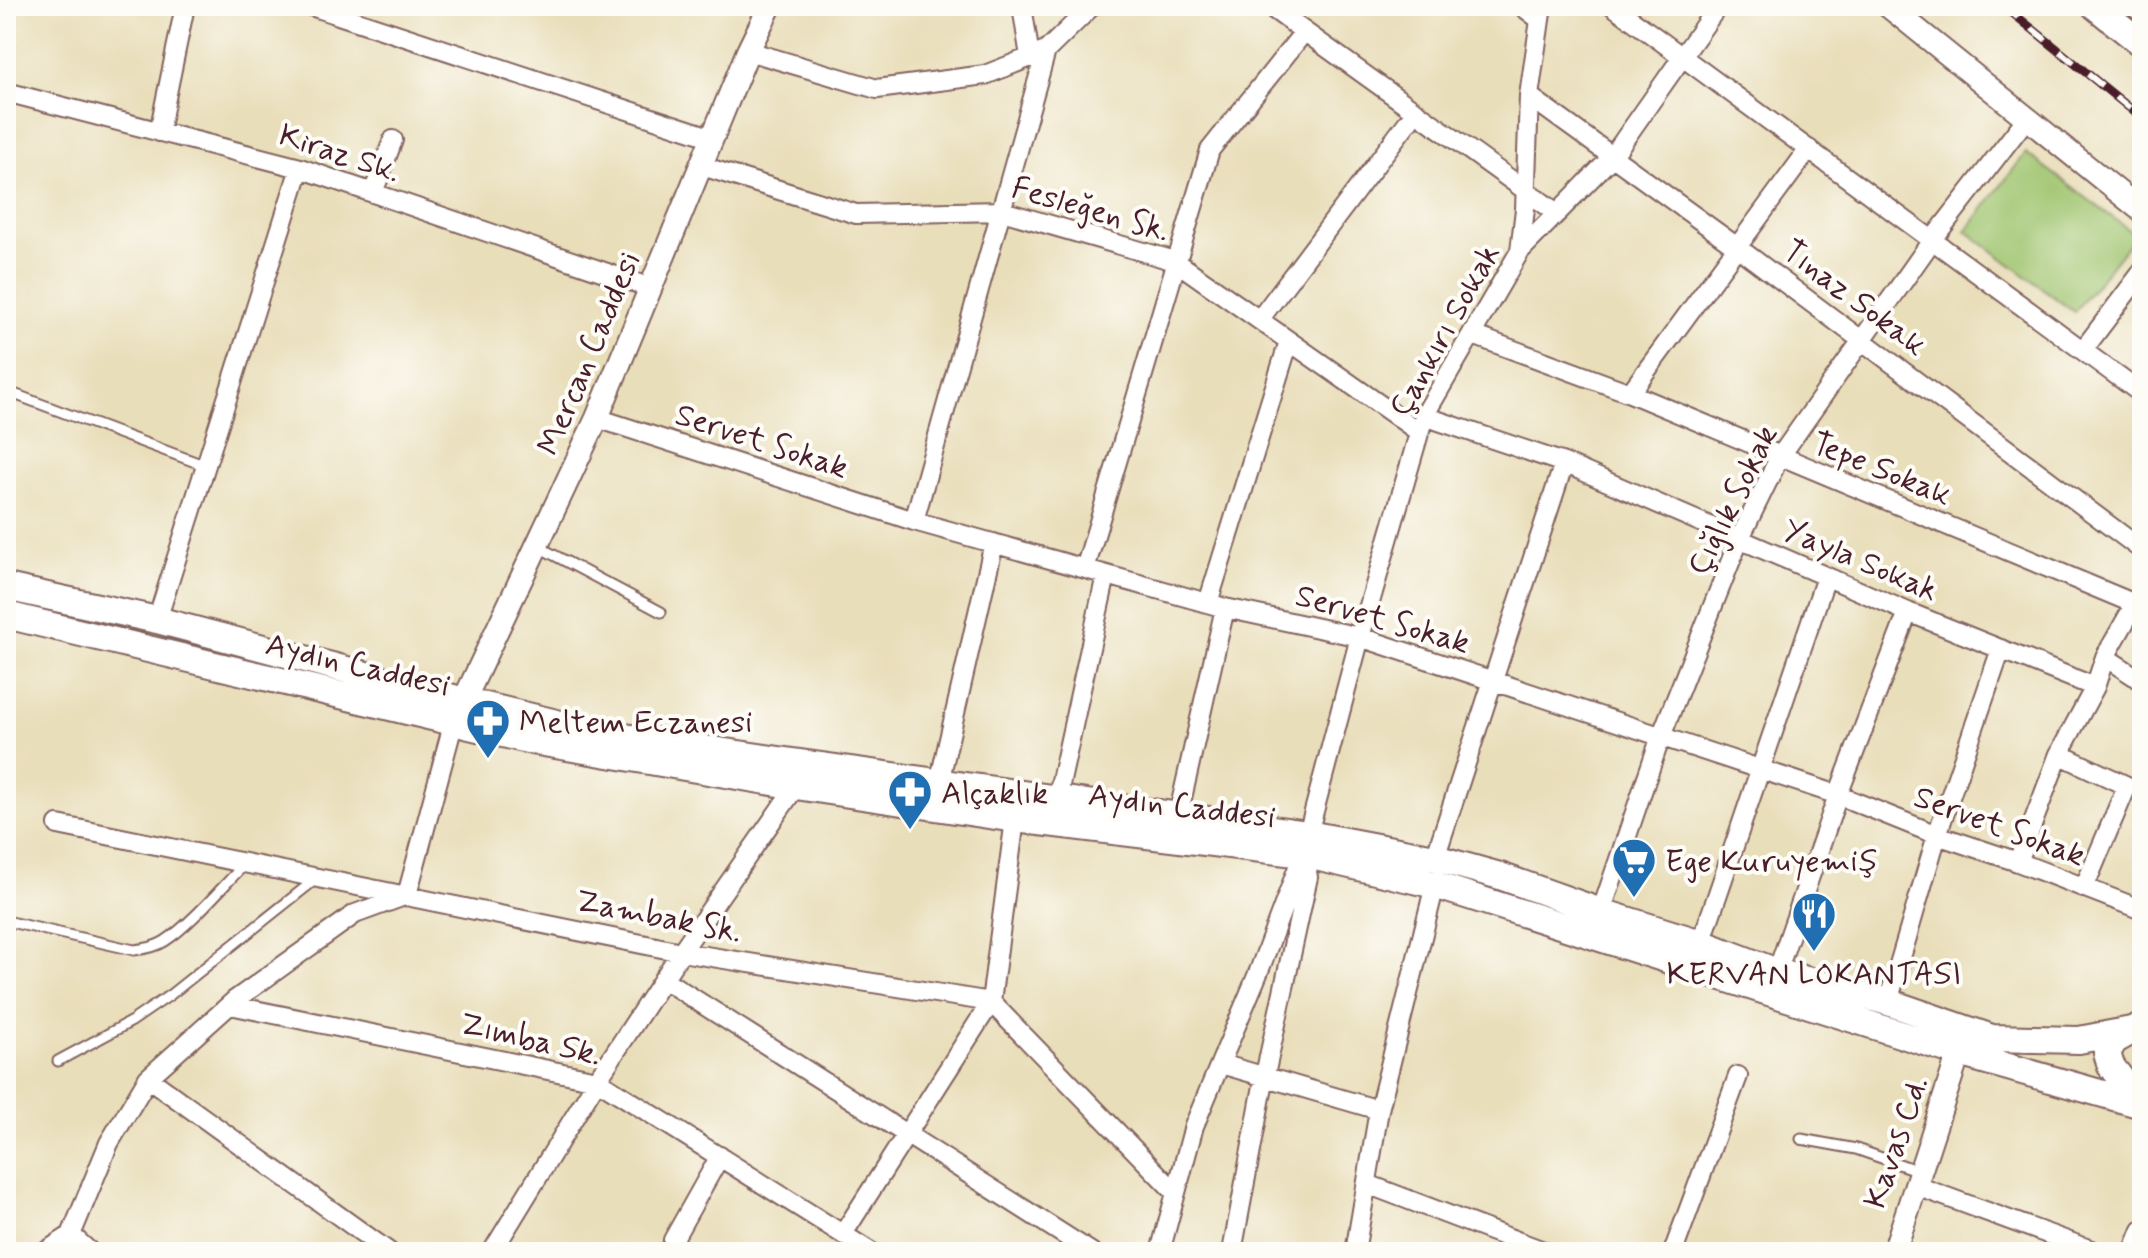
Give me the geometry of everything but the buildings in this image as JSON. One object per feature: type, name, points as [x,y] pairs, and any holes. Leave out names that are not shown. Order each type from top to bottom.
[{"type":"main road","points":[[2095,6],[2142,44]]},
{"type":"main road","name":"Aydın Caddesi","points":[[6,587],[157,620],[460,711],[532,741],[1015,819],[1306,844]]},
{"type":"main road","name":"Aydın Caddesi","points":[[6,615],[460,711],[1178,816],[1435,872],[1959,1053],[2142,1105]]},
{"type":"main road","name":"Aydın Caddesi","points":[[1435,872],[1500,876],[1701,943],[1777,972],[1888,1002],[1992,1038],[2079,1040],[2136,1030]]},
{"type":"main road","name":"Aydın Caddesi","points":[[2136,1030],[2114,1041],[2107,1053],[2111,1066],[2142,1105]]},
{"type":"street","points":[[159,132],[185,6]]},
{"type":"street","points":[[311,6],[713,138]]},
{"type":"street","name":"Mercan Caddesi","points":[[460,711],[597,418],[748,51],[770,6]]},
{"type":"street","points":[[914,521],[1002,211],[1038,54],[1022,6]]},
{"type":"street","points":[[748,51],[877,89],[985,75],[1038,54],[1092,6]]},
{"type":"street","points":[[1269,6],[1557,213]]},
{"type":"street","points":[[1520,251],[1525,209],[1529,96],[1541,13],[1522,6]]},
{"type":"street","points":[[1613,6],[2142,394]]},
{"type":"street","name":"Çankırı Sokak","points":[[1306,844],[1360,637],[1422,424],[1520,251],[1612,157],[1718,6]]},
{"type":"street","points":[[1888,6],[2142,211]]},
{"type":"street","points":[[1085,569],[1210,150],[1304,32]]},
{"type":"street","name":"Kiraz Sk.","points":[[6,92],[300,168],[651,288]]},
{"type":"street","name":"Tınaz Sokak","points":[[1529,96],[1863,340],[2142,550]]},
{"type":"street","points":[[1259,320],[1416,111]]},
{"type":"street","name":"Çığlık Sokak","points":[[1601,912],[1660,739],[1739,540],[1779,458],[1933,239],[2026,119]]},
{"type":"street","points":[[373,193],[393,140]]},
{"type":"street","points":[[1630,393],[1809,149]]},
{"type":"street","name":"Fesleğen Sk.","points":[[702,166],[856,214],[1002,211],[1175,261],[1289,341],[1422,424]]},
{"type":"street","points":[[157,620],[300,168]]},
{"type":"street","points":[[2083,350],[2142,272]]},
{"type":"street","name":"Tepe Sokak","points":[[1473,335],[1630,393],[1779,458],[2138,600]]},
{"type":"street","points":[[1178,816],[1217,605],[1289,341]]},
{"type":"street","name":"Servet Sokak","points":[[597,418],[914,521],[1217,605],[1360,637],[1660,739],[1838,795],[2142,910]]},
{"type":"street","name":"Yayla Sokak","points":[[1422,424],[1564,463],[1908,612],[2095,687]]},
{"type":"street","points":[[1355,1252],[1379,1110],[1435,872],[1564,463]]},
{"type":"street","points":[[939,783],[994,543]]},
{"type":"street","points":[[1057,799],[1106,575]]},
{"type":"street","points":[[1701,943],[1826,577]]},
{"type":"street","points":[[2018,862],[2059,754],[2095,687],[2105,657],[2138,600]]},
{"type":"street","points":[[1777,972],[1838,795],[1908,612]]},
{"type":"street","points":[[1888,1002],[1937,835],[2001,649]]},
{"type":"street","points":[[2105,657],[2142,681]]},
{"type":"street","points":[[45,1252],[71,1235],[109,1143],[148,1078],[230,1005],[355,914],[407,895],[460,711]]},
{"type":"street","points":[[2059,754],[2127,786],[2084,888]]},
{"type":"street","points":[[492,1252],[597,1080],[796,786]]},
{"type":"street","points":[[843,1234],[991,1002],[1015,819]]},
{"type":"street","name":"Zambak Sk.","points":[[58,825],[681,952],[991,1002]]},
{"type":"street","points":[[1160,1252],[1194,1126],[1306,844]]},
{"type":"street","points":[[1232,1252],[1265,1075],[1308,877],[1306,844]]},
{"type":"street","points":[[663,979],[1091,1252]]},
{"type":"street","points":[[991,1002],[1175,1192]]},
{"type":"street","name":"Zımba Sk.","points":[[230,1005],[597,1080],[871,1252]]},
{"type":"street","name":"Kavas Cd.","points":[[1894,1252],[1959,1053]]},
{"type":"street","points":[[1221,1064],[1379,1110]]},
{"type":"street","points":[[1673,1252],[1738,1076]]},
{"type":"street","points":[[148,1078],[389,1252]]},
{"type":"street","points":[[672,1252],[673,1240],[720,1156]]},
{"type":"street","points":[[1917,1178],[2097,1252]]},
{"type":"street","points":[[1367,1184],[1546,1252]]},
{"type":"street","points":[[2133,1252],[2142,1230]]},
{"type":"street","points":[[71,1235],[90,1252]]},
{"type":"lane","points":[[6,391],[206,466]]},
{"type":"lane","points":[[537,546],[661,612]]},
{"type":"lane","points":[[6,921],[134,950],[156,946],[174,934],[246,862]]},
{"type":"lane","points":[[58,1061],[132,1021],[170,995],[319,877]]},
{"type":"lane","points":[[1801,1139],[1856,1149],[1917,1178]]},
{"type":"green space","points":[[2026,153],[2136,235],[2074,312],[1966,231]]},
{"type":"railway","points":[[2004,6],[2142,118]]},
{"type":"place","name":"Meltem Eczanesi","points":[[488,760]]},
{"type":"place","name":"Alçaklık","points":[[910,831]]},
{"type":"place","name":"Ege Kuruyemiş","points":[[1634,899]]},
{"type":"place","name":"KERVAN LOKANTASI","points":[[1814,953]]}]
